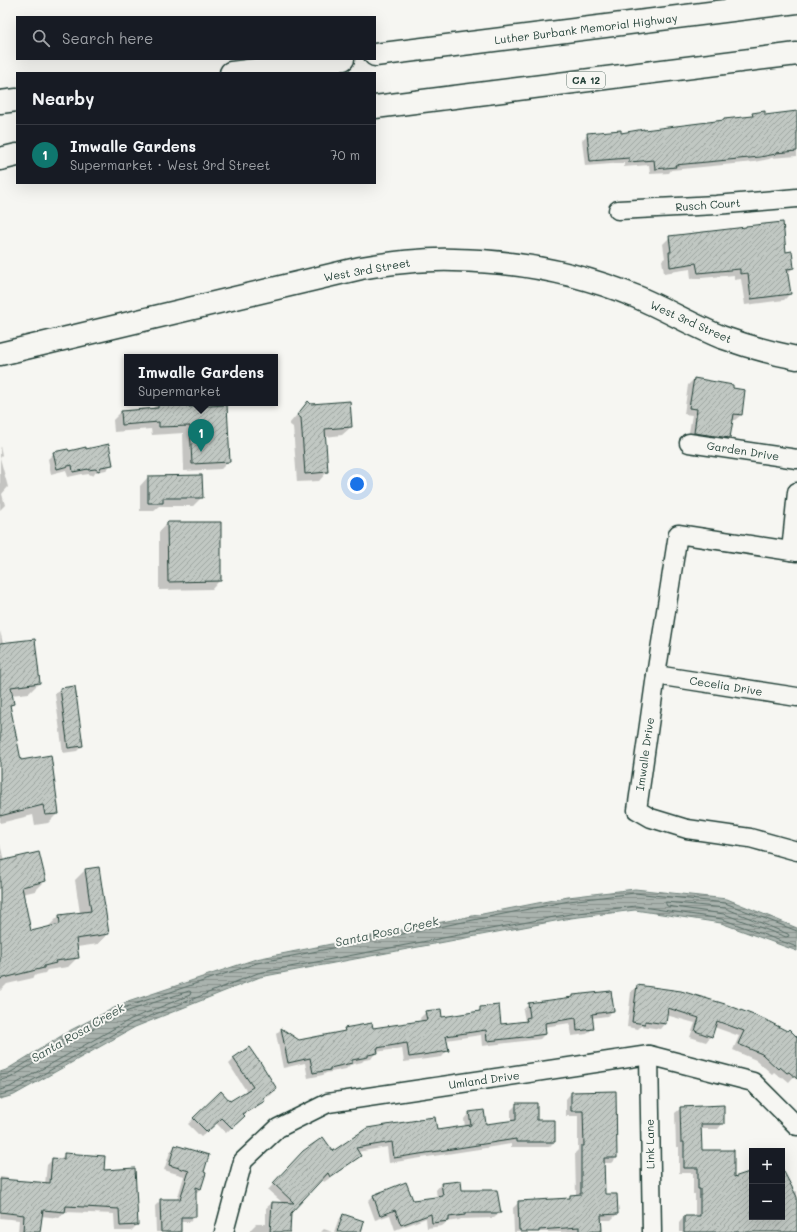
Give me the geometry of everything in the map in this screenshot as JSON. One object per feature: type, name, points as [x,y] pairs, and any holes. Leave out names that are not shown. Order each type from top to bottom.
[{"type":"main road","name":"Luther Burbank Memorial Highway","points":[[376,55],[797,2]]},
{"type":"main road","name":"CA 12","points":[[376,107],[797,54]]},
{"type":"main road","points":[[239,72],[335,60]]},
{"type":"main road","points":[[0,96],[16,96]]},
{"type":"main road","points":[[0,102],[16,100]]},
{"type":"main road","points":[[0,154],[16,152]]},
{"type":"main road","points":[[0,159],[16,155]]},
{"type":"main road","name":"West 3rd Street","points":[[0,354],[361,268],[404,262],[477,260],[524,266],[597,282],[637,297],[720,336],[757,348],[797,358]]},
{"type":"street","name":"Rusch Court","points":[[618,210],[716,205],[797,198]]},
{"type":"street","name":"Garden Drive","points":[[689,443],[797,460]]},
{"type":"street","points":[[794,551],[797,492]]},
{"type":"street","name":"Imwalle Drive","points":[[794,551],[678,534],[656,675],[638,810],[651,818],[687,829],[750,838],[797,851]]},
{"type":"street","name":"Cecelia Drive","points":[[656,675],[797,697]]},
{"type":"street","name":"Umland Drive","points":[[224,1232],[242,1161],[278,1128],[328,1103],[648,1056],[753,1082],[797,1126]]},
{"type":"street","name":"Link Lane","points":[[648,1056],[652,1232]]},
{"type":"water","name":"Santa Rosa Creek","points":[[635,889],[727,899],[797,928],[797,951],[721,923],[635,910],[571,918],[260,977],[135,1027],[14,1095],[0,1099],[0,1072],[6,1070],[71,1030],[122,1004],[256,959],[568,897]]},
{"type":"building","points":[[765,111],[765,115],[797,111],[797,151],[776,153],[760,157],[675,165],[676,167],[655,169],[654,160],[629,162],[629,158],[590,161],[587,133],[621,130],[621,133],[753,116],[752,113]]},
{"type":"building","points":[[783,222],[786,252],[792,251],[794,268],[787,269],[791,294],[751,299],[748,273],[740,274],[740,269],[698,273],[696,263],[670,267],[669,252],[671,252],[669,236]]},
{"type":"building","points":[[694,378],[733,385],[733,388],[745,390],[742,415],[734,414],[730,438],[694,433],[697,409],[689,408]]},
{"type":"building","points":[[308,401],[311,404],[350,401],[352,427],[325,429],[328,472],[305,474],[301,418],[297,415]]},
{"type":"building","points":[[158,406],[227,406],[230,462],[192,464],[190,426],[159,427],[159,422],[122,425],[121,411],[158,408]]},
{"type":"building","points":[[109,444],[113,465],[101,467],[99,471],[95,469],[88,469],[73,472],[72,465],[57,469],[53,452],[68,449],[69,451],[86,447],[86,449]]},
{"type":"building","points":[[202,475],[203,498],[163,498],[163,503],[148,503],[148,476]]},
{"type":"building","points":[[167,522],[221,522],[221,581],[168,582]]},
{"type":"building","points":[[35,639],[40,683],[11,687],[14,704],[10,705],[21,760],[51,755],[59,814],[45,815],[43,805],[0,816],[0,643]]},
{"type":"building","points":[[75,686],[83,746],[68,748],[60,688]]},
{"type":"building","points":[[39,852],[46,881],[22,887],[31,931],[60,924],[59,915],[91,911],[85,869],[99,867],[109,934],[76,939],[79,958],[55,961],[56,963],[44,966],[44,968],[0,979],[0,861]]},
{"type":"building","points":[[637,985],[681,991],[725,1004],[764,1019],[787,1031],[789,1029],[797,1037],[797,1079],[780,1067],[778,1069],[762,1054],[738,1044],[744,1031],[717,1021],[712,1037],[695,1031],[699,1018],[668,1008],[666,1024],[645,1021],[645,1024],[632,1022]]},
{"type":"building","points":[[611,991],[614,1011],[592,1014],[594,1029],[577,1031],[576,1018],[545,1023],[546,1034],[487,1041],[486,1030],[446,1036],[449,1051],[409,1057],[407,1043],[377,1048],[378,1053],[368,1055],[368,1057],[352,1060],[352,1063],[330,1068],[330,1070],[313,1073],[310,1058],[288,1063],[281,1028],[299,1040],[345,1031],[344,1028],[372,1023],[373,1028],[427,1020],[425,1011],[441,1009],[442,1017],[480,1011],[480,1007],[499,1005],[501,1024],[527,1021],[526,1018],[530,1017],[528,1003],[573,997],[573,995]]},
{"type":"building","points":[[249,1047],[277,1089],[263,1098],[265,1101],[243,1114],[245,1116],[232,1128],[222,1118],[207,1132],[193,1118],[221,1091],[230,1101],[253,1087],[233,1058]]},
{"type":"building","points":[[616,1091],[617,1158],[604,1158],[605,1194],[617,1194],[618,1214],[601,1215],[602,1231],[579,1232],[579,1227],[539,1230],[539,1232],[521,1232],[521,1230],[519,1230],[518,1201],[570,1198],[570,1195],[581,1194],[581,1146],[584,1146],[583,1111],[571,1111],[571,1092]]},
{"type":"building","points":[[516,1103],[537,1103],[537,1120],[555,1120],[555,1142],[516,1142],[516,1139],[394,1158],[392,1142],[356,1148],[361,1156],[330,1177],[328,1173],[291,1213],[290,1232],[270,1232],[272,1202],[294,1203],[273,1183],[303,1151],[323,1137],[333,1151],[367,1128],[418,1119],[435,1117],[437,1130],[471,1125],[469,1112],[484,1110],[486,1124],[516,1120]]},
{"type":"building","points":[[724,1105],[724,1124],[701,1124],[702,1150],[734,1150],[734,1177],[749,1172],[749,1220],[785,1220],[785,1174],[797,1197],[797,1232],[684,1232],[684,1216],[700,1216],[700,1189],[698,1189],[698,1168],[684,1168],[684,1142],[681,1142],[680,1107]]},
{"type":"building","points":[[175,1145],[209,1155],[204,1172],[206,1173],[201,1189],[196,1187],[196,1217],[181,1217],[181,1232],[161,1232],[160,1199],[180,1199],[189,1171],[169,1165]]},
{"type":"building","points":[[64,1153],[105,1156],[104,1170],[135,1168],[138,1225],[120,1226],[119,1209],[66,1206],[65,1212],[43,1210],[40,1232],[23,1232],[24,1215],[0,1212],[0,1179],[50,1183],[52,1158],[64,1159]]},
{"type":"building","points":[[461,1181],[462,1190],[497,1190],[501,1213],[465,1213],[465,1215],[449,1217],[449,1221],[432,1223],[431,1214],[401,1225],[395,1210],[380,1216],[373,1195],[406,1182],[413,1200],[443,1196],[441,1183]]},
{"type":"building","points":[[343,1214],[364,1221],[361,1232],[337,1232]]},
{"type":"place","name":"Imwalle Gardens","points":[[201,452]]}]
